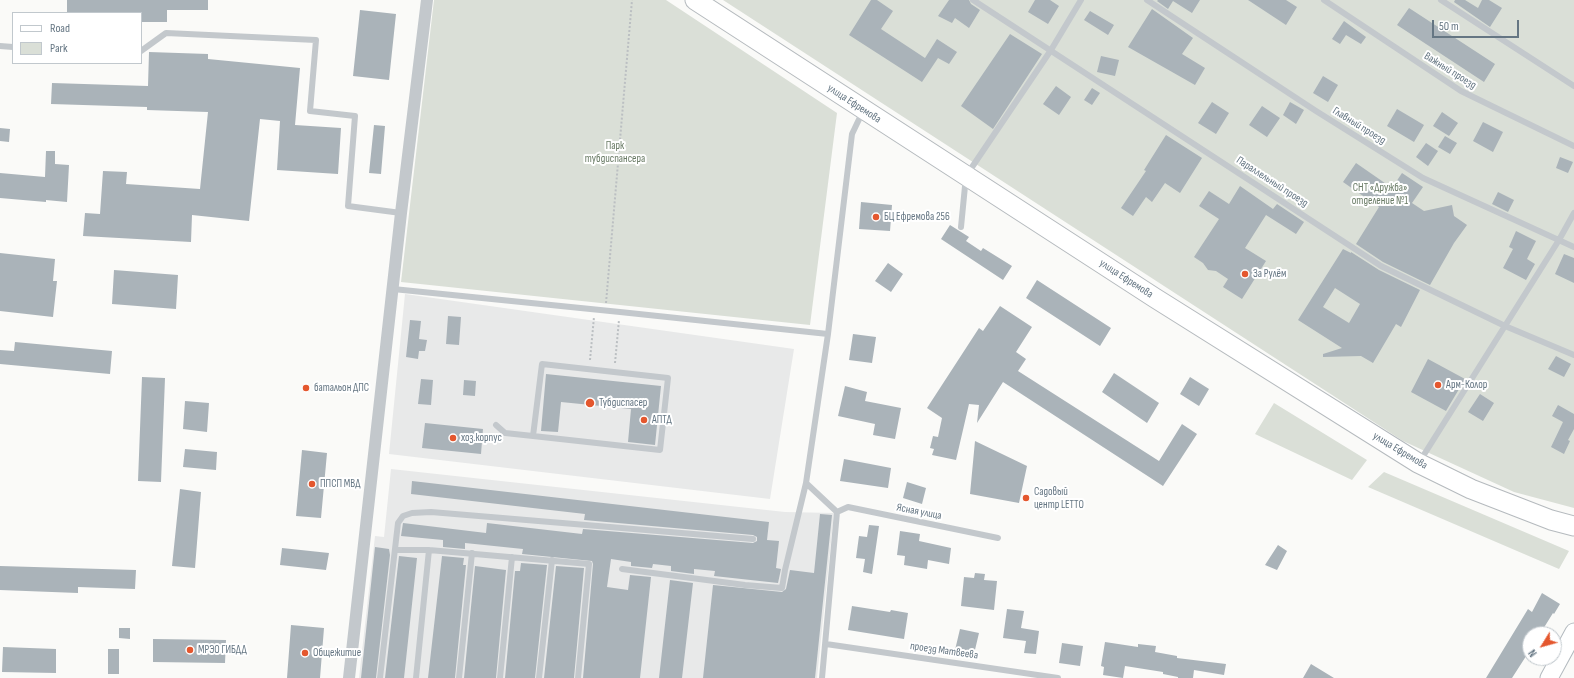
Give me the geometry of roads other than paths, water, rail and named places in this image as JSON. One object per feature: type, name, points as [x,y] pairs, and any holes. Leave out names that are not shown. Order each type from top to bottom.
[{"type":"main road","name":"улица Ефремова","points":[[694,0],[1155,298],[1418,464],[1471,489],[1551,520],[1574,526]]},
{"type":"main road","points":[[1549,678],[1574,632]]},
{"type":"street","points":[[348,678],[427,0]]},
{"type":"lane","name":"Параллельный проезд","points":[[973,0],[1381,266],[1505,326],[1574,355]]},
{"type":"lane","points":[[961,227],[966,176],[1051,50],[1081,0]]},
{"type":"lane","name":"Главный проезд","points":[[1147,0],[1316,111],[1423,178],[1574,247]]},
{"type":"lane","name":"Важный проезд","points":[[1324,0],[1461,92],[1574,146]]},
{"type":"lane","points":[[1441,0],[1574,86]]},
{"type":"lane","points":[[142,50],[166,33],[316,40],[310,111],[355,116],[348,206],[401,213]]},
{"type":"lane","points":[[0,46],[12,47]]},
{"type":"lane","points":[[622,569],[745,585],[782,588],[806,483],[828,334],[852,134],[863,110]]},
{"type":"lane","points":[[1418,464],[1559,240],[1574,213]]},
{"type":"lane","points":[[393,290],[605,310],[828,334]]},
{"type":"lane","points":[[496,425],[505,433],[660,450],[668,378],[542,364],[533,436]]},
{"type":"lane","points":[[806,483],[837,512],[822,678]]},
{"type":"lane","name":"Ясная улица","points":[[837,512],[848,508],[998,538]]},
{"type":"lane","points":[[380,678],[398,523],[403,516],[412,513],[431,512],[753,539]]},
{"type":"lane","points":[[396,550],[429,550],[472,553],[589,564],[578,678]]},
{"type":"lane","points":[[416,678],[429,550]]},
{"type":"lane","points":[[459,678],[472,553]]},
{"type":"lane","points":[[500,678],[512,557]]},
{"type":"lane","points":[[539,678],[552,560]]},
{"type":"lane","name":"проезд Матвеева","points":[[826,644],[1058,678]]},
{"type":"place","name":"БЦ Ефремова 256","points":[[876,217]]},
{"type":"place","name":"За Рулём","points":[[1245,274]]},
{"type":"place","name":"Арм-Колор","points":[[1438,385]]},
{"type":"place","name":"батальон ДПС","points":[[306,388]]},
{"type":"place","name":"Тубдиспасер","points":[[590,403]]},
{"type":"place","name":"АПТД","points":[[644,420]]},
{"type":"place","name":"хоз.корпус","points":[[453,438]]},
{"type":"place","name":"ППСП МВД","points":[[312,484]]},
{"type":"place","name":"Садовый центр LETTO","points":[[1026,498]]},
{"type":"place","name":"МРЭО ГИБДД","points":[[190,650]]},
{"type":"place","name":"Общежитие","points":[[305,653]]},
{"type":"park label","name":"Парк тубдиспансера","points":[[615,152]]},
{"type":"park label","name":"СНТ «Дружба» отделение №1","points":[[1380,194]]}]
